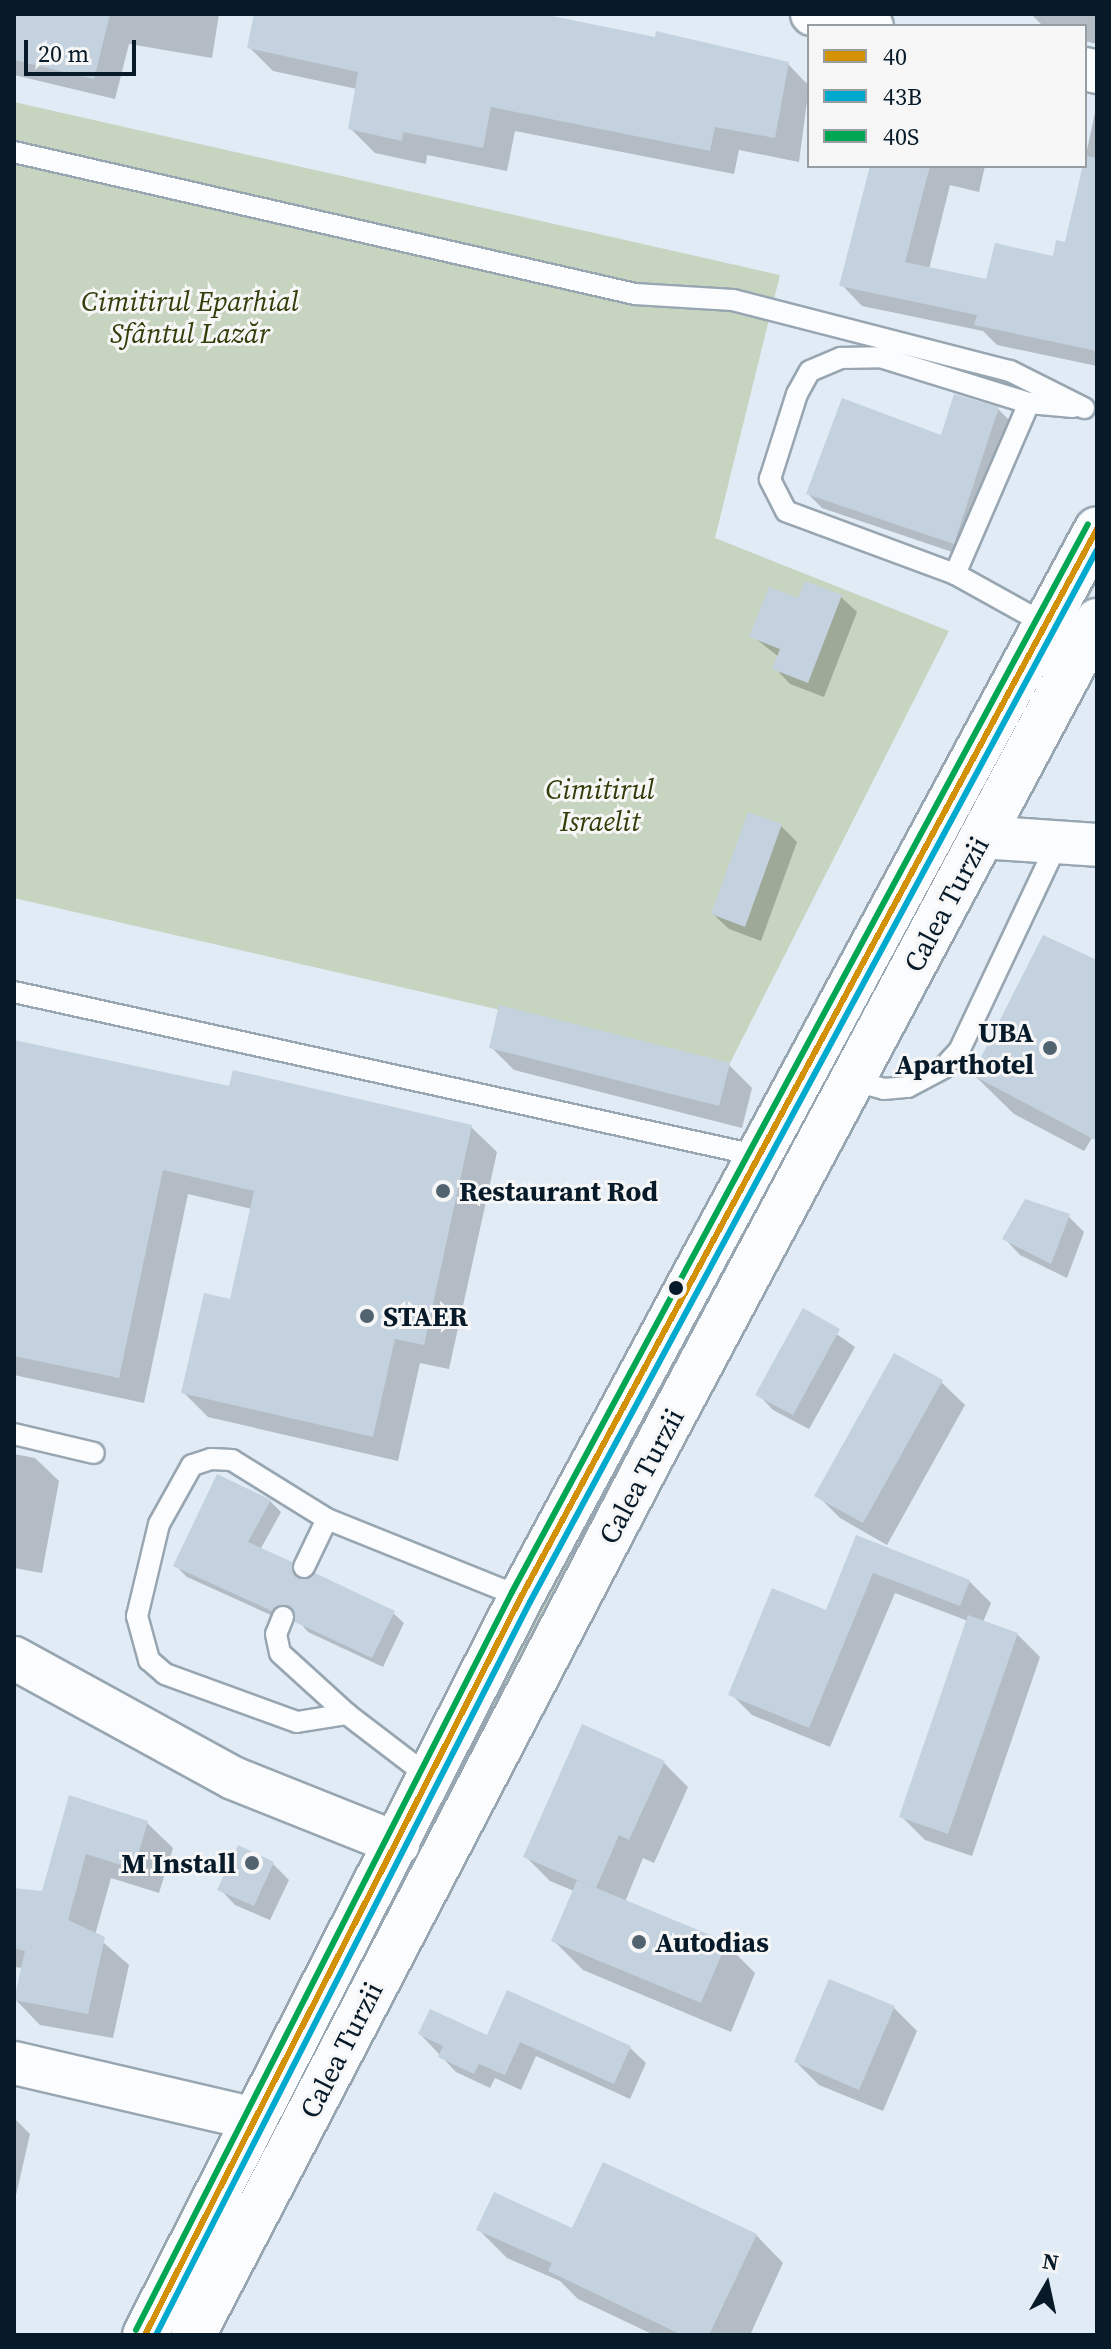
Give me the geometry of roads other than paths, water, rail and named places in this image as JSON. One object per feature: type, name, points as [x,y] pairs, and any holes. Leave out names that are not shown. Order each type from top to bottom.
[{"type":"main road","name":"Calea Turzii","points":[[145,2335],[432,1779],[521,1597],[1097,529]]},
{"type":"main road","name":"Calea Turzii","points":[[193,2335],[851,1080],[1097,621]]},
{"type":"street","points":[[812,14],[862,24]]},
{"type":"street","points":[[981,837],[1077,845]]},
{"type":"street","points":[[14,1658],[233,1778],[398,1844]]},
{"type":"street","points":[[14,2063],[254,2119]]},
{"type":"lane","points":[[14,152],[635,294],[733,300],[1010,371],[1090,409]]},
{"type":"lane","points":[[1047,625],[955,574],[786,511],[770,479],[797,394],[810,371],[841,358],[880,357],[1029,403],[1090,409]]},
{"type":"lane","points":[[955,574],[1029,403]]},
{"type":"lane","points":[[851,1080],[884,1089],[908,1087],[943,1068],[959,1051],[1077,845]]},
{"type":"lane","points":[[14,992],[761,1156]]},
{"type":"lane","points":[[14,1434],[94,1453]]},
{"type":"lane","points":[[347,1714],[297,1722],[165,1674],[149,1660],[137,1616],[159,1524],[192,1465],[211,1459],[232,1460],[327,1519],[521,1597]]},
{"type":"lane","points":[[304,1567],[327,1519]]},
{"type":"lane","points":[[283,1617],[276,1634],[280,1653],[347,1714],[432,1779]]},
{"type":"place","name":"UBA Aparthotel","points":[[1050,1048]]},
{"type":"place","name":"Restaurant Rod","points":[[443,1191]]},
{"type":"place","name":"STAER","points":[[367,1316]]},
{"type":"place","name":"M Install","points":[[252,1863]]},
{"type":"place","name":"Autodias","points":[[639,1942]]},
{"type":"park label","name":"Cimitirul Eparhial Sfântul Lazăr","points":[[190,317]]},
{"type":"park label","name":"Cimitirul Israelit","points":[[600,805]]}]
